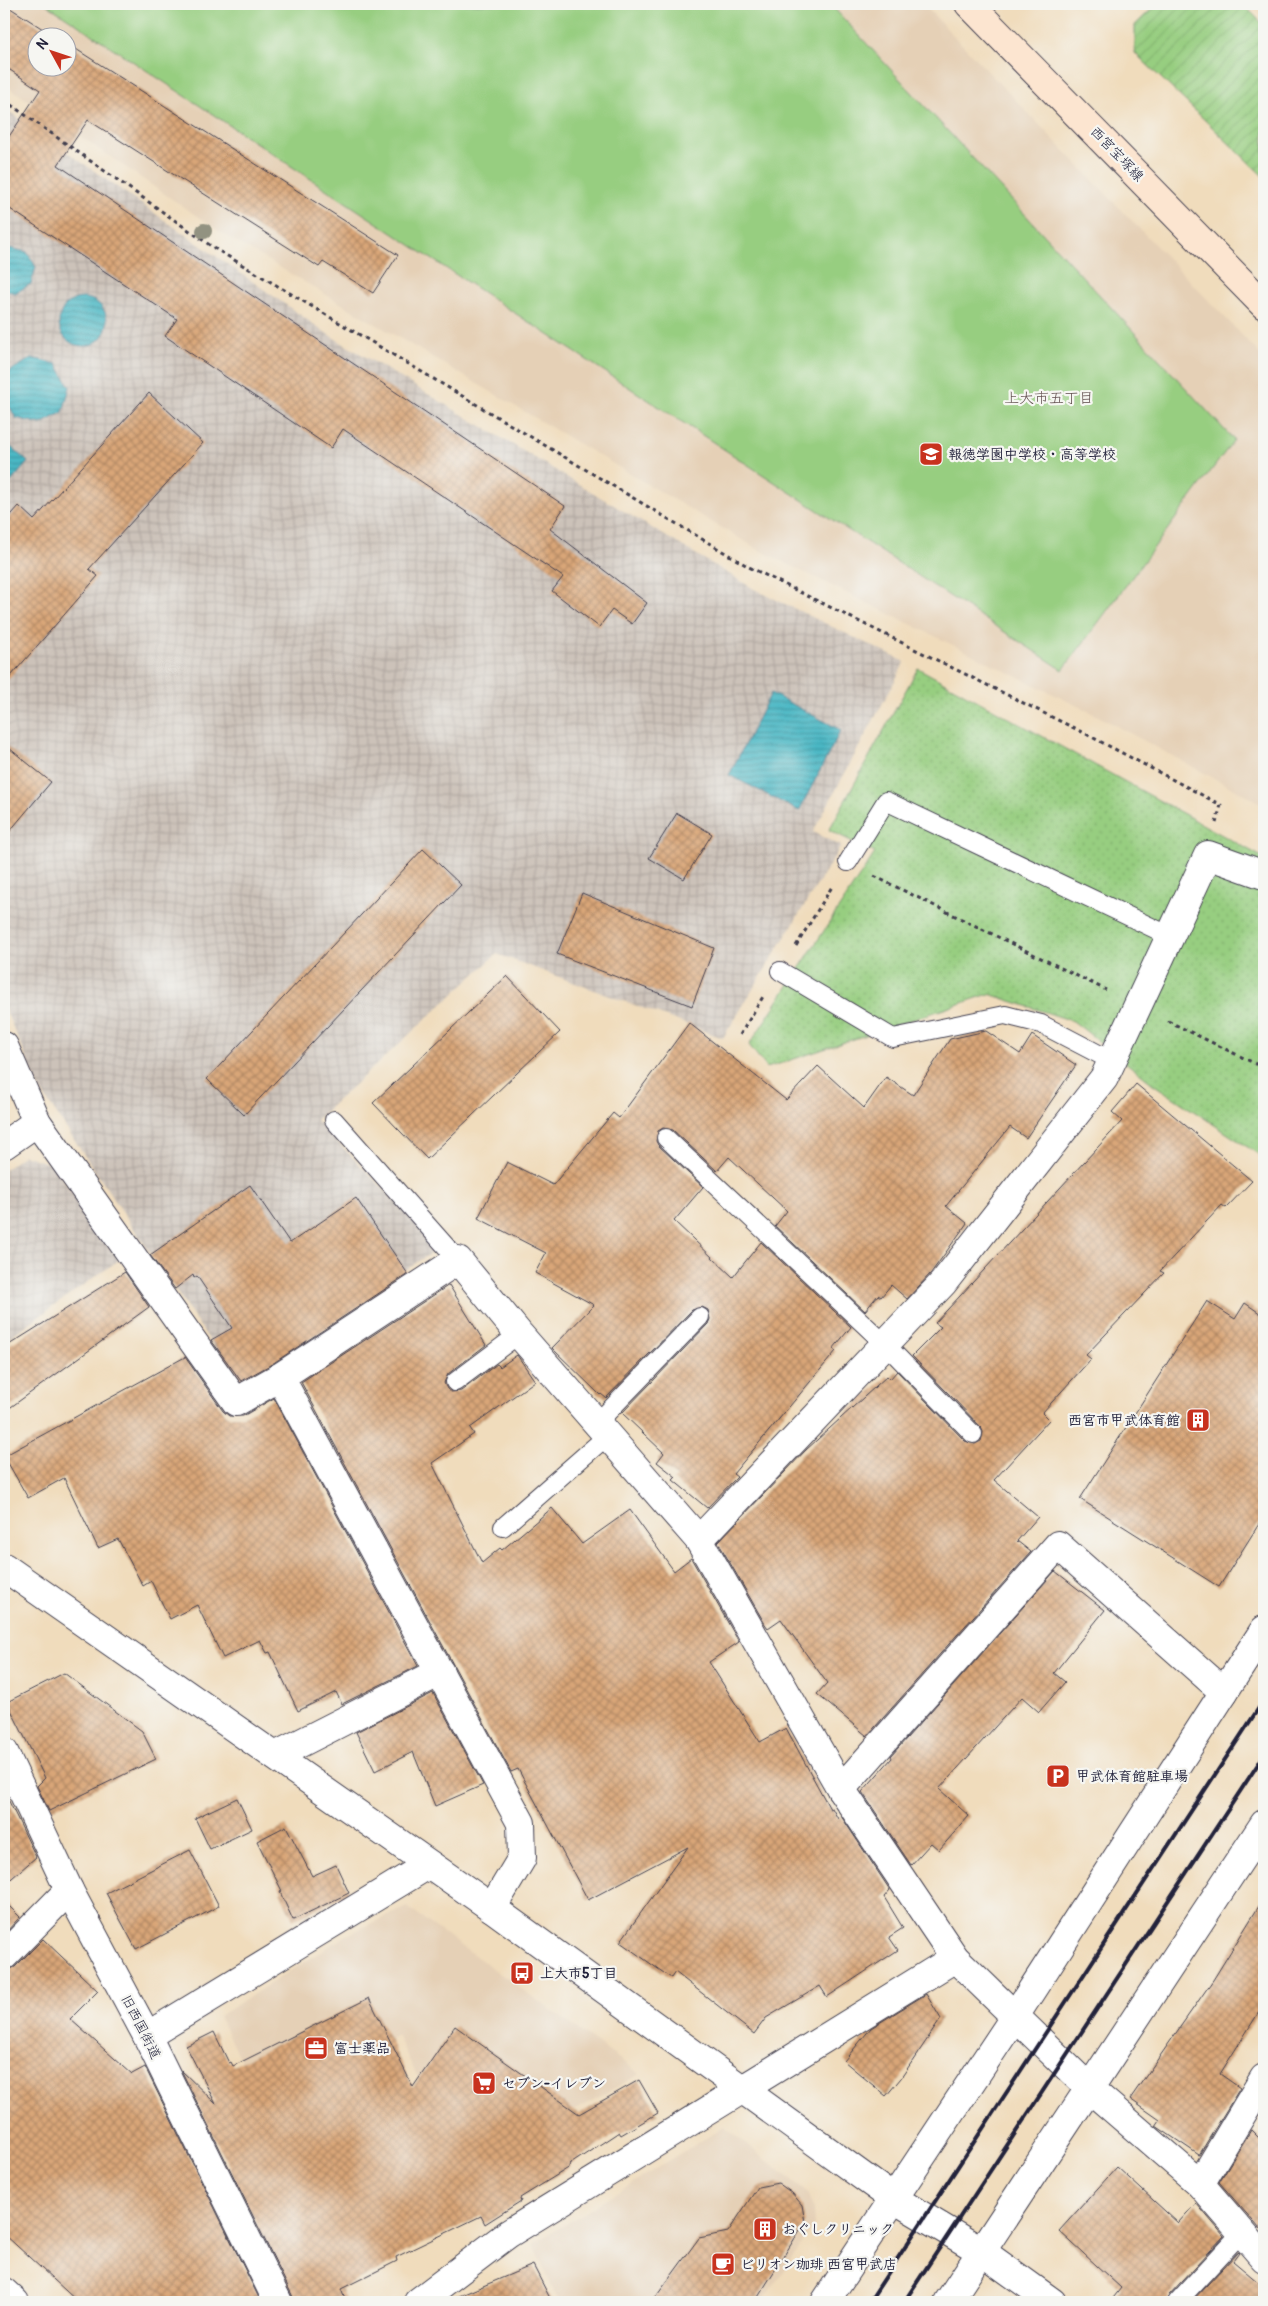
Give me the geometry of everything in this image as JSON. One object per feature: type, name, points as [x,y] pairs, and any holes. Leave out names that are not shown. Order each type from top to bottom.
[{"type":"main road","name":"西宮宝塚線","points":[[969,4],[1264,304]]},
{"type":"street","points":[[699,1540],[943,1283],[1104,1078],[1208,855],[1264,875]]},
{"type":"street","points":[[4,1046],[37,1122],[236,1402],[280,1377],[458,1260],[519,1334],[699,1540],[840,1789],[955,1958],[1090,2090],[1200,2184],[1264,2258]]},
{"type":"street","points":[[4,1145],[37,1122]]},
{"type":"street","points":[[280,1377],[521,1823],[522,1858],[492,1908]]},
{"type":"street","points":[[840,1789],[1058,1545],[1224,1692]]},
{"type":"street","points":[[4,1567],[492,1908],[894,2198],[981,2251],[1052,2302]]},
{"type":"street","points":[[826,2302],[1015,2016],[1264,1630]]},
{"type":"street","points":[[275,1756],[440,1672]]},
{"type":"street","name":"旧西国街道","points":[[4,1752],[69,1890],[147,2036],[278,2302]]},
{"type":"street","points":[[948,2302],[1090,2090],[1264,1824]]},
{"type":"street","points":[[147,2036],[428,1865]]},
{"type":"street","points":[[4,1956],[69,1890]]},
{"type":"street","points":[[418,2302],[452,2291],[508,2234],[955,1958]]},
{"type":"street","points":[[1200,2184],[1264,2078]]},
{"type":"street","points":[[4,2292],[15,2302]]},
{"type":"lane","points":[[848,862],[886,801],[1170,936]]},
{"type":"lane","points":[[780,971],[893,1038],[1005,1015],[1041,1024],[1112,1061]]},
{"type":"lane","points":[[334,1120],[458,1260]]},
{"type":"lane","points":[[666,1138],[886,1345],[973,1434]]},
{"type":"lane","points":[[503,1527],[602,1430],[700,1317]]},
{"type":"lane","points":[[455,1382],[519,1334]]},
{"type":"lane","points":[[1178,2302],[1242,2232]]},
{"type":"path","points":[[4,100],[214,248],[749,567],[1077,730],[1221,805],[1208,855]]},
{"type":"path","points":[[740,1035],[848,862],[1264,1068]]},
{"type":"shaded area","name":"報徳学園中学校・高等学校","points":[[4,4],[923,4],[1264,358],[1264,805],[1098,716],[761,551],[223,234],[4,84]]},
{"type":"shaded area","points":[[4,108],[329,335],[754,589],[905,662],[813,832],[841,846],[723,1038],[497,954],[316,1120],[440,1247],[237,1381],[41,1091],[4,1007]]},
{"type":"shaded area","points":[[24,1155],[53,1165],[119,1260],[4,1341],[4,1170]]},
{"type":"shaded area","points":[[407,1907],[640,2074],[512,2146],[425,2092],[397,2035],[261,2103],[219,2016],[347,1935]]},
{"type":"shaded area","points":[[724,2127],[807,2192],[813,2208],[814,2225],[762,2302],[559,2302],[533,2244]]},
{"type":"green space","name":"報徳学園中学校・高等学校","points":[[46,4],[830,4],[1234,440],[1063,670],[418,250]]},
{"type":"green space","points":[[1157,4],[1243,4],[1264,25],[1264,177],[1135,53],[1135,25]]},
{"type":"green space","points":[[918,668],[1264,858],[1264,1158],[1153,1084],[1073,1021],[989,994],[767,1068],[749,1045],[875,853],[829,830]]},
{"type":"water","points":[[9,248],[27,252],[36,267],[31,284],[15,293],[4,290],[4,251]]},
{"type":"water","points":[[83,298],[92,300],[100,305],[105,313],[107,322],[105,331],[100,339],[92,344],[83,346],[74,344],[66,339],[61,331],[59,322],[61,313],[66,305],[74,300]]},
{"type":"water","points":[[32,358],[57,364],[70,387],[63,412],[41,424],[16,418],[4,397],[10,371]]},
{"type":"water","points":[[4,441],[28,462],[4,490]]},
{"type":"water","points":[[771,693],[841,730],[799,811],[729,775]]},
{"type":"building","points":[[4,4],[41,28],[28,28],[28,78],[78,78],[78,50],[398,255],[373,293],[323,262],[319,267],[88,120],[58,165],[565,506],[550,529],[647,603],[632,624],[612,610],[599,627],[552,591],[563,577],[343,429],[331,448],[165,336],[177,319],[4,205],[4,144],[40,90],[4,66]]},
{"type":"building","points":[[149,393],[203,443],[89,569],[98,576],[4,684],[4,523],[19,506],[34,520]]},
{"type":"building","points":[[4,744],[51,782],[4,838]]},
{"type":"building","points":[[677,813],[712,834],[684,879],[649,858]]},
{"type":"building","points":[[423,849],[461,885],[244,1115],[207,1079]]},
{"type":"building","points":[[582,893],[714,948],[692,1006],[557,954]]},
{"type":"building","points":[[507,976],[560,1032],[427,1159],[373,1103]]},
{"type":"building","points":[[689,1023],[786,1100],[818,1066],[864,1108],[886,1077],[913,1095],[950,1039],[986,1031],[1020,1054],[1032,1035],[1076,1065],[1026,1138],[1010,1127],[946,1206],[967,1223],[931,1273],[907,1299],[891,1285],[881,1297],[878,1295],[865,1311],[775,1226],[787,1211],[729,1157],[717,1171],[673,1130],[663,1128],[658,1131],[656,1141],[658,1145],[703,1187],[674,1221],[733,1277],[761,1242],[851,1327],[833,1349],[836,1351],[733,1474],[737,1477],[707,1508],[673,1480],[676,1477],[657,1462],[664,1453],[622,1413],[708,1324],[710,1319],[708,1310],[702,1307],[692,1310],[606,1398],[600,1395],[552,1348],[594,1305],[535,1273],[546,1253],[478,1218],[507,1162],[553,1185],[613,1113],[619,1118]]},
{"type":"building","points":[[1136,1084],[1252,1181],[1226,1208],[1222,1205],[1160,1271],[1164,1273],[1086,1355],[1091,1359],[1042,1413],[1049,1420],[994,1480],[1038,1517],[1017,1541],[1031,1552],[867,1736],[817,1694],[827,1683],[781,1619],[768,1628],[718,1542],[806,1450],[887,1376],[890,1379],[897,1371],[965,1441],[975,1444],[981,1441],[983,1432],[981,1427],[912,1356],[941,1327],[935,1323],[1122,1121],[1112,1112]]},
{"type":"building","points":[[250,1185],[290,1243],[356,1198],[408,1274],[272,1364],[241,1381],[211,1340],[232,1328],[197,1276],[194,1278],[193,1275],[175,1289],[150,1255]]},
{"type":"building","points":[[125,1272],[149,1307],[4,1412],[4,1348]]},
{"type":"building","points":[[449,1285],[486,1345],[448,1374],[444,1383],[447,1389],[451,1392],[461,1391],[497,1364],[500,1367],[517,1355],[535,1381],[470,1428],[474,1434],[432,1463],[482,1563],[500,1548],[502,1550],[552,1508],[582,1544],[630,1510],[674,1571],[691,1558],[739,1642],[709,1662],[760,1742],[786,1728],[830,1809],[832,1808],[838,1819],[841,1816],[890,1890],[884,1897],[903,1928],[889,1937],[898,1950],[827,1997],[820,1986],[766,2018],[754,2034],[675,1972],[671,1978],[620,1942],[688,1847],[588,1900],[518,1769],[511,1772],[301,1382]]},
{"type":"building","name":"西宮市甲武体育館","points":[[1207,1301],[1235,1319],[1245,1303],[1264,1316],[1264,1516],[1219,1587],[1080,1499]]},
{"type":"building","points":[[185,1357],[223,1411],[229,1416],[243,1416],[274,1398],[418,1666],[342,1704],[336,1692],[298,1711],[270,1652],[267,1653],[260,1640],[223,1658],[197,1605],[170,1619],[151,1581],[143,1586],[118,1539],[98,1548],[64,1478],[28,1498],[4,1456]]},
{"type":"building","points":[[1055,1571],[1105,1610],[1054,1673],[1065,1682],[1039,1712],[1022,1697],[939,1789],[969,1816],[939,1850],[931,1843],[911,1865],[862,1792],[892,1758],[891,1756]]},
{"type":"building","points":[[64,1673],[142,1731],[156,1759],[49,1811],[37,1786],[45,1778],[7,1702]]},
{"type":"building","points":[[433,1693],[483,1785],[435,1806],[413,1752],[375,1771],[356,1732]]},
{"type":"building","points":[[4,1791],[36,1857],[4,1885]]},
{"type":"building","points":[[237,1798],[252,1829],[210,1849],[195,1818]]},
{"type":"building","points":[[286,1826],[312,1876],[336,1865],[349,1893],[293,1920],[280,1892],[282,1891],[257,1841]]},
{"type":"building","points":[[190,1850],[219,1906],[136,1949],[106,1893]]},
{"type":"building","points":[[1264,1898],[1264,2004],[1220,2074],[1240,2088],[1199,2155],[1156,2126],[1160,2120],[1130,2099],[1213,1980]]},
{"type":"building","points":[[4,1901],[20,1917],[4,1934]]},
{"type":"building","points":[[43,1939],[98,1991],[70,2019],[132,2074],[145,2067],[261,2302],[78,2302],[4,2234],[4,1971],[15,1967]]},
{"type":"building","points":[[926,1994],[941,2019],[901,2078],[886,2096],[844,2061],[871,2028]]},
{"type":"building","points":[[369,1998],[413,2087],[455,2026],[579,2114],[639,2080],[658,2113],[621,2135],[619,2132],[569,2165],[570,2167],[520,2198],[521,2201],[485,2224],[481,2216],[396,2257],[397,2261],[341,2289],[346,2302],[294,2302],[181,2070],[216,2104],[186,2046],[214,2032],[229,2063],[231,2062],[233,2066]]},
{"type":"building","points":[[1251,2130],[1264,2143],[1264,2224],[1260,2229],[1219,2182]]},
{"type":"building","points":[[1117,2167],[1178,2223],[1196,2203],[1224,2236],[1169,2295],[1167,2302],[1110,2302],[1121,2288],[1059,2231]]},
{"type":"building","points":[[778,2183],[792,2193],[802,2205],[805,2222],[755,2302],[652,2302],[699,2238],[728,2232],[758,2187]]},
{"type":"building","points":[[1238,2252],[1233,2261],[1264,2287],[1264,2302],[1191,2302]]},
{"type":"building","points":[[533,2265],[552,2302],[445,2302]]},
{"type":"railway","points":[[869,2302],[1264,1700]]},
{"type":"railway","points":[[904,2302],[1264,1755]]},
{"type":"place","name":"報徳学園中学校・高等学校","points":[[931,454]]},
{"type":"place","name":"西宮市甲武体育館","points":[[1198,1420]]},
{"type":"place","name":"甲武体育館駐車場","points":[[1058,1776]]},
{"type":"place","name":"上大市5丁目","points":[[522,1973]]},
{"type":"place","name":"富士薬品","points":[[316,2048]]},
{"type":"place","name":"セブン-イレブン","points":[[484,2083]]},
{"type":"place","name":"おぐしクリニック","points":[[765,2229]]},
{"type":"place","name":"ビリオン珈琲 西宮甲武店","points":[[723,2264]]},
{"type":"district","name":"上大市五丁目","points":[[1049,398]]}]
